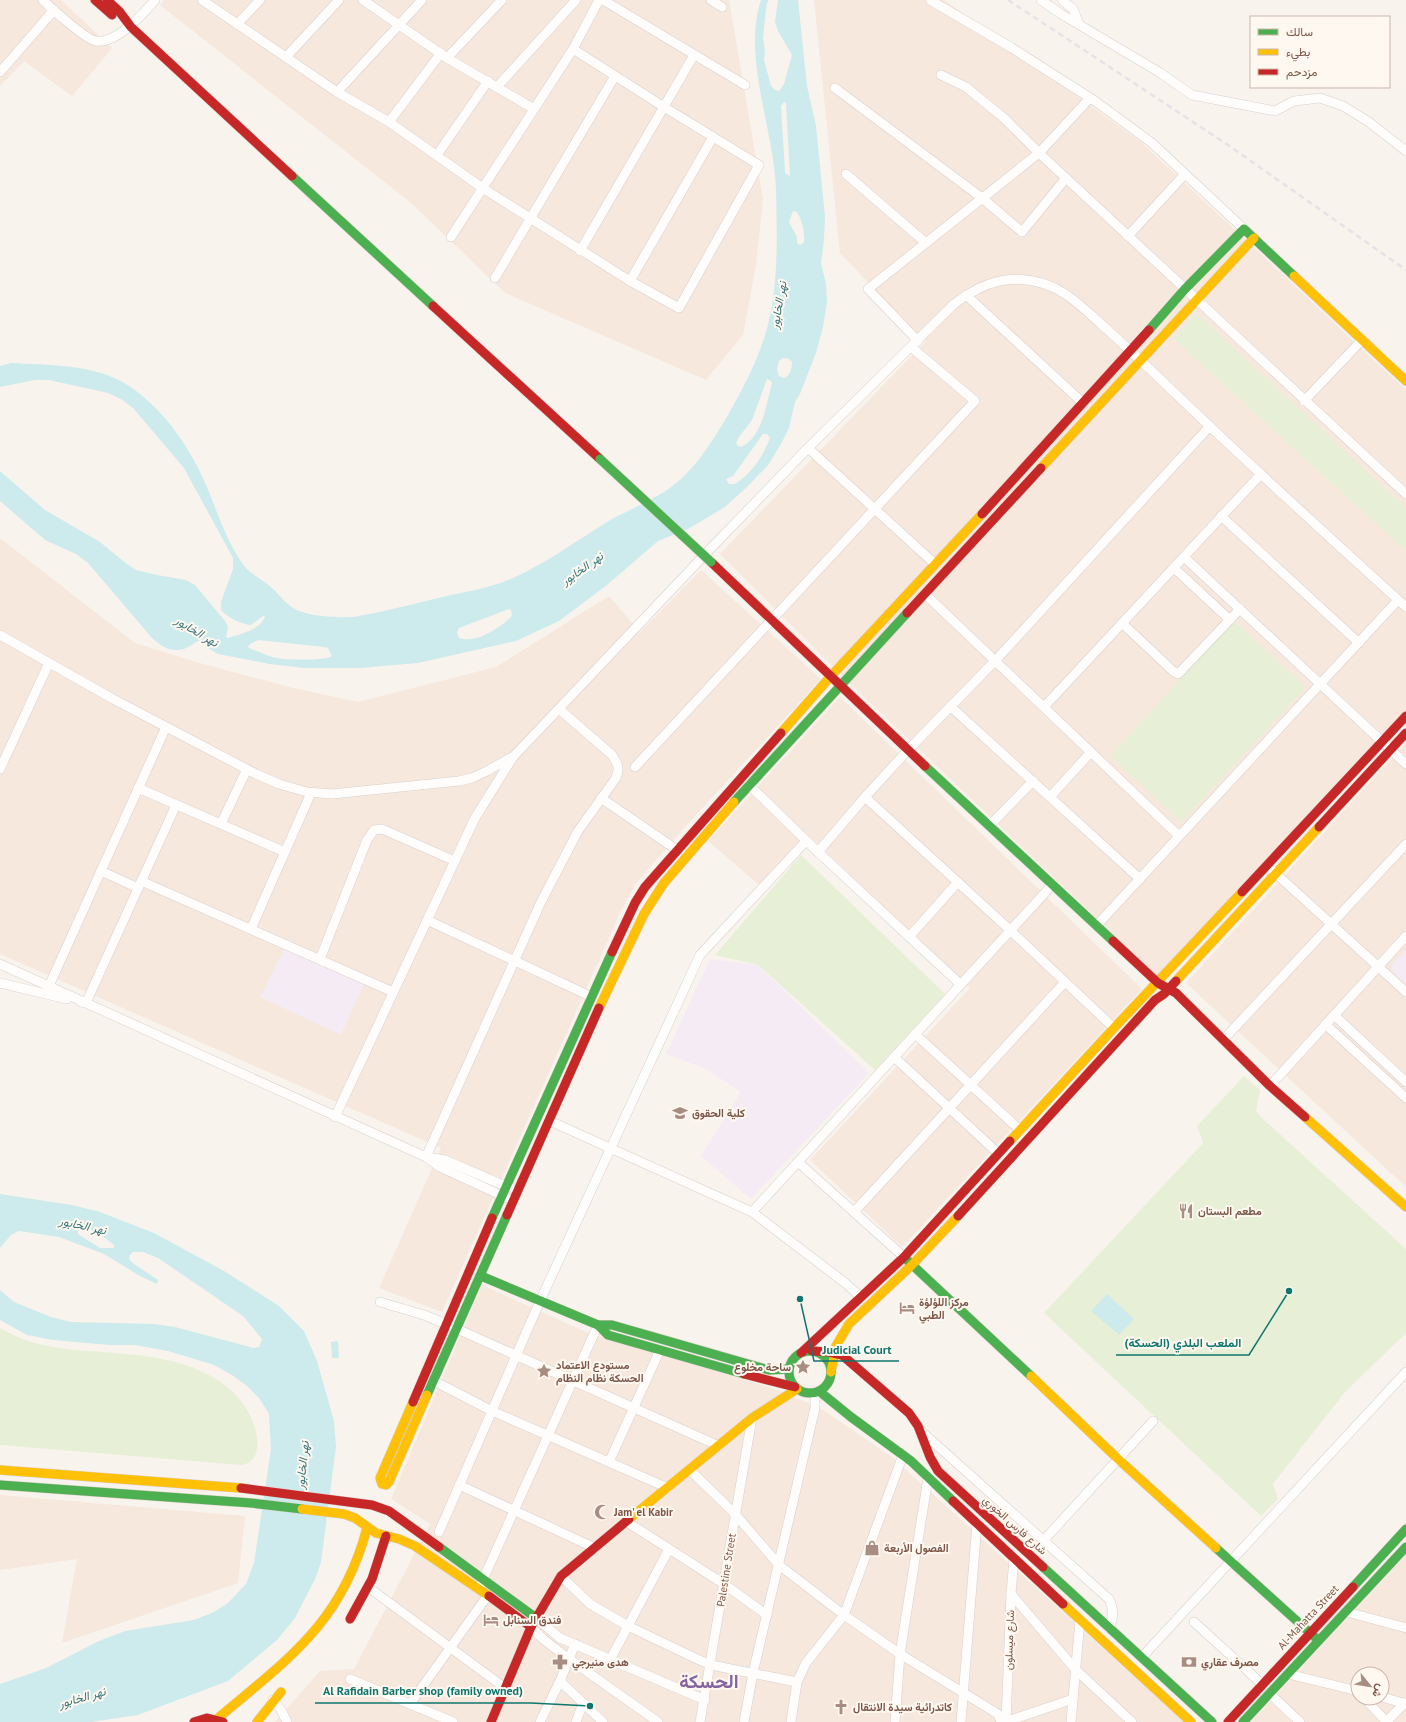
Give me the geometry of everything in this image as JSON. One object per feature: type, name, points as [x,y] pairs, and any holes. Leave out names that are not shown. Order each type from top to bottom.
[{"type":"street","points":[[43,0],[94,41],[104,42],[131,27],[155,0]]},
{"type":"street","points":[[95,0],[114,16],[124,20]]},
{"type":"street","points":[[107,0],[119,10],[124,20],[131,27],[711,562],[908,750],[1158,983],[1176,993],[1270,1086],[1406,1207]]},
{"type":"street","points":[[202,0],[337,92],[389,122],[484,189],[630,281],[679,308],[759,165],[573,50]]},
{"type":"street","points":[[237,24],[260,0]]},
{"type":"street","points":[[286,57],[339,0]]},
{"type":"street","points":[[363,0],[444,55],[534,109]]},
{"type":"street","points":[[337,92],[422,0]]},
{"type":"street","points":[[389,122],[444,55],[502,0]]},
{"type":"street","points":[[497,87],[576,0]]},
{"type":"street","points":[[451,237],[484,189],[573,50],[599,0]]},
{"type":"street","points":[[603,0],[745,85]]},
{"type":"street","points":[[711,0],[722,7]]},
{"type":"street","points":[[930,0],[1012,48],[1090,98],[1152,143],[1406,381]]},
{"type":"street","points":[[1041,0],[1159,72],[1192,95],[1275,111],[1294,101],[1320,98],[1343,106],[1369,122],[1406,150]]},
{"type":"street","points":[[1062,0],[1073,9],[1079,24]]},
{"type":"street","points":[[0,72],[54,10]]},
{"type":"street","points":[[580,250],[694,55]]},
{"type":"street","points":[[941,75],[966,87],[1005,119],[1039,153],[1304,401],[1406,494]]},
{"type":"street","points":[[495,278],[615,76]]},
{"type":"street","points":[[437,155],[488,81]]},
{"type":"street","points":[[835,88],[982,198],[1022,232],[1066,178]]},
{"type":"street","points":[[635,768],[876,510],[975,401],[914,344],[868,290],[1039,153],[1090,98]]},
{"type":"street","points":[[630,281],[713,137]]},
{"type":"street","points":[[846,174],[926,243]]},
{"type":"street","points":[[1128,236],[1185,174]]},
{"type":"street","points":[[1244,229],[1186,289],[935,564],[830,676],[645,887],[635,903],[610,953],[592,997],[502,1195],[380,1478],[382,1484],[386,1485],[389,1482],[611,981],[644,914],[664,883],[749,785],[840,685],[1254,238]]},
{"type":"street","points":[[336,1117],[393,992],[429,920],[483,803],[514,756],[674,585],[808,448],[954,304],[966,295],[989,283],[1000,280],[1025,280],[1051,287],[1074,300],[1131,350],[1261,474],[1406,607]]},
{"type":"street","points":[[966,295],[1083,403]]},
{"type":"street","points":[[1304,401],[1362,340]]},
{"type":"street","points":[[818,852],[908,750],[995,661],[1210,426]]},
{"type":"street","points":[[808,448],[935,564]]},
{"type":"street","points":[[1044,707],[1261,474]]},
{"type":"street","points":[[1222,516],[1359,642]]},
{"type":"street","points":[[1184,557],[1406,764]]},
{"type":"street","points":[[1174,568],[1230,620]]},
{"type":"street","points":[[924,594],[1179,836]]},
{"type":"street","points":[[1097,925],[1398,600]]},
{"type":"street","points":[[1122,623],[1174,672],[1178,674],[1240,609]]},
{"type":"street","points":[[0,635],[113,699],[246,769],[273,782],[311,793],[332,794],[459,781],[472,778],[514,756]]},
{"type":"street","points":[[0,769],[49,663]]},
{"type":"street","points":[[950,706],[1140,879]]},
{"type":"street","points":[[426,1157],[541,902],[574,837],[616,778],[619,771],[618,764],[612,755],[559,709]]},
{"type":"street","points":[[796,1388],[790,1378],[789,1369],[793,1359],[904,1257],[1114,1028],[1158,983],[1406,716]]},
{"type":"street","points":[[49,986],[166,727]]},
{"type":"street","points":[[598,1325],[608,1335],[796,1388],[804,1393],[817,1392],[828,1383],[831,1372],[833,1352],[838,1340],[849,1324],[912,1265],[1010,1160],[1155,1000],[1169,988],[1406,733]]},
{"type":"street","points":[[1050,797],[1091,752]]},
{"type":"street","points":[[221,824],[246,769]]},
{"type":"street","points":[[741,777],[806,841],[960,984]]},
{"type":"street","points":[[990,826],[1032,781]]},
{"type":"street","points":[[138,788],[285,852]]},
{"type":"street","points":[[250,929],[311,793]]},
{"type":"street","points":[[865,797],[1114,1028]]},
{"type":"street","points":[[601,798],[677,850]]},
{"type":"street","points":[[86,1003],[176,805]]},
{"type":"street","points":[[320,959],[367,840],[374,830],[382,829],[455,861]]},
{"type":"street","points":[[438,1532],[540,1302],[700,955],[806,841]]},
{"type":"street","points":[[1223,1040],[1406,844]]},
{"type":"street","points":[[1267,866],[1406,992]]},
{"type":"street","points":[[101,871],[250,929],[393,992]]},
{"type":"street","points":[[909,937],[958,882]]},
{"type":"street","points":[[752,1212],[1053,884]]},
{"type":"street","points":[[429,920],[592,997]]},
{"type":"street","points":[[1270,1086],[1406,936]]},
{"type":"street","points":[[0,964],[426,1157],[440,1167],[514,1201]]},
{"type":"street","points":[[854,1212],[1066,982]]},
{"type":"street","points":[[0,983],[86,1003]]},
{"type":"street","points":[[1334,1015],[1406,1082]]},
{"type":"street","points":[[1325,1024],[1406,1098]]},
{"type":"street","points":[[915,1034],[1020,1130]]},
{"type":"street","points":[[894,1057],[999,1154]]},
{"type":"street","points":[[550,1121],[752,1212],[844,1282],[861,1297]]},
{"type":"street","points":[[426,1157],[445,1160],[518,1192]]},
{"type":"street","points":[[798,1162],[904,1257],[1118,1459],[1318,1640]]},
{"type":"street","points":[[481,1276],[598,1325],[612,1325],[769,1370],[789,1369]]},
{"type":"street","points":[[380,1302],[424,1315],[446,1324],[719,1446]]},
{"type":"street","points":[[846,1358],[844,1342],[849,1324]]},
{"type":"street","points":[[479,1588],[484,1580],[598,1325]]},
{"type":"street","points":[[609,1462],[660,1350]]},
{"type":"street","points":[[801,1353],[812,1351],[819,1353],[830,1364],[831,1372]]},
{"type":"street","name":"شارع فارس الخوري","points":[[812,1351],[833,1352],[846,1358],[909,1413],[918,1428],[931,1460],[938,1471],[1212,1722]]},
{"type":"street","points":[[1142,1657],[1406,1372]]},
{"type":"street","points":[[434,1381],[492,1411],[668,1488]]},
{"type":"street","points":[[491,1722],[531,1627],[561,1576],[752,1418],[796,1388]]},
{"type":"street","points":[[817,1392],[903,1455],[1191,1722]]},
{"type":"street","points":[[744,1722],[753,1673],[815,1408],[817,1392]]},
{"type":"street","name":"Palestine Street","points":[[700,1722],[711,1665],[752,1418]]},
{"type":"street","points":[[1044,1540],[1153,1421]]},
{"type":"street","points":[[918,1428],[1109,1599],[1113,1615],[1109,1628]]},
{"type":"street","points":[[791,1722],[797,1682],[806,1663],[844,1615],[903,1455]]},
{"type":"street","points":[[0,1470],[253,1489],[338,1499],[372,1505],[389,1511],[536,1618],[560,1638],[705,1700]]},
{"type":"street","points":[[690,1470],[735,1514],[779,1565],[844,1615],[900,1654],[964,1692],[998,1714],[1006,1722],[1073,1699]]},
{"type":"street","points":[[894,1722],[900,1654],[928,1478]]},
{"type":"street","points":[[0,1485],[251,1503],[337,1513],[354,1518],[376,1533],[400,1539],[415,1546],[479,1588],[531,1627],[542,1639],[658,1722]]},
{"type":"street","points":[[459,1485],[595,1548]]},
{"type":"street","points":[[226,1501],[227,1487]]},
{"type":"street","points":[[627,1522],[724,1584],[767,1615]]},
{"type":"street","points":[[961,1722],[977,1523]]},
{"type":"street","points":[[194,1722],[207,1718],[220,1721],[295,1652],[320,1625],[354,1568],[361,1551],[367,1528]]},
{"type":"street","name":"Al-Mahatta Street","points":[[1228,1722],[1309,1632],[1406,1529]]},
{"type":"street","points":[[350,1619],[368,1587],[386,1536]]},
{"type":"street","points":[[1243,1722],[1406,1547]]},
{"type":"street","points":[[610,1660],[669,1549]]},
{"type":"street","name":"شارع ميسلون","points":[[1006,1722],[1011,1594],[1014,1559]]},
{"type":"street","points":[[561,1576],[590,1604],[628,1626],[711,1665],[797,1682]]},
{"type":"street","points":[[368,1587],[505,1688]]},
{"type":"street","points":[[1011,1594],[1076,1670],[1132,1722]]},
{"type":"street","points":[[410,1704],[488,1595]]},
{"type":"street","points":[[1347,1612],[1406,1628]]},
{"type":"street","points":[[1071,1722],[1080,1620]]},
{"type":"street","points":[[1194,1622],[1262,1684]]},
{"type":"street","points":[[540,1722],[560,1681],[575,1644]]},
{"type":"street","points":[[1288,1674],[1350,1690]]},
{"type":"street","points":[[350,1679],[453,1722]]},
{"type":"street","points":[[560,1681],[603,1722]]},
{"type":"street","points":[[257,1722],[280,1692]]},
{"type":"street","points":[[1270,1694],[1300,1722]]},
{"type":"street","points":[[273,1700],[281,1710],[287,1722]]},
{"type":"street","points":[[1390,1700],[1405,1703]]},
{"type":"street","points":[[576,1722],[583,1703]]},
{"type":"street","points":[[1372,1706],[1387,1722],[1405,1703]]},
{"type":"shaded area","points":[[0,0],[61,0],[112,48],[72,96],[24,61],[0,86]]},
{"type":"shaded area","points":[[164,0],[729,0],[763,199],[756,265],[743,335],[706,380],[505,293],[411,203],[160,5]]},
{"type":"shaded area","points":[[814,0],[944,0],[1142,143],[1406,390],[1406,719],[1159,977],[850,684],[720,554],[925,342],[840,253]]},
{"type":"shaded area","points":[[0,538],[135,643],[196,662],[289,687],[358,702],[496,667],[609,596],[640,632],[701,570],[821,679],[684,828],[636,883],[621,911],[442,1312],[379,1288],[441,1148],[0,954]]},
{"type":"shaded area","points":[[840,697],[1142,989],[902,1247],[810,1160],[970,988],[806,833],[759,885],[708,841]]},
{"type":"shaded area","points":[[1406,743],[1406,1187],[1186,983]]},
{"type":"shaded area","points":[[285,947],[364,984],[341,1035],[260,997]]},
{"type":"shaded area","points":[[1406,950],[1406,984],[1393,972],[1392,964]]},
{"type":"shaded area","points":[[710,959],[758,965],[869,1073],[751,1199],[701,1156],[741,1092],[706,1069],[666,1054]]},
{"type":"shaded area","points":[[482,1285],[586,1332],[769,1387],[822,1409],[893,1458],[1184,1722],[275,1722],[320,1671],[354,1669],[430,1524],[391,1499]]},
{"type":"shaded area","points":[[0,1495],[245,1516],[238,1583],[62,1643],[77,1559],[0,1570]]},
{"type":"shaded area","points":[[1406,1555],[1406,1722],[1251,1722]]},
{"type":"green space","points":[[1196,313],[1406,508],[1406,551],[1173,338]]},
{"type":"green space","points":[[1234,621],[1306,687],[1181,822],[1110,756]]},
{"type":"green space","points":[[801,855],[945,994],[875,1070],[758,965],[715,955]]},
{"type":"green space","points":[[1244,1076],[1260,1090],[1256,1111],[1261,1117],[1406,1249],[1406,1333],[1345,1392],[1273,1484],[1278,1499],[1261,1516],[1044,1313],[1203,1143],[1197,1126]]},
{"type":"green space","points":[[0,1328],[19,1338],[51,1347],[155,1358],[174,1362],[210,1376],[226,1386],[239,1398],[249,1414],[257,1437],[256,1453],[251,1461],[247,1464],[241,1465],[0,1445]]},
{"type":"water","name":"نهر الخابور","points":[[761,0],[768,0],[763,38],[765,51],[764,60],[771,86],[775,90],[779,91],[784,84],[792,55],[778,31],[775,22],[778,0],[798,0],[807,86],[816,126],[825,217],[821,263],[826,284],[827,303],[823,327],[816,353],[800,394],[795,402],[789,428],[782,442],[769,464],[749,485],[725,507],[688,529],[658,541],[607,585],[559,621],[516,641],[418,663],[360,668],[304,668],[270,664],[218,654],[206,647],[203,641],[197,642],[181,650],[170,649],[161,645],[152,638],[88,563],[76,554],[45,540],[0,501],[0,471],[45,510],[100,542],[136,570],[186,580],[195,585],[225,621],[228,627],[226,637],[228,638],[255,628],[263,621],[265,616],[251,625],[227,616],[221,610],[221,602],[233,569],[233,558],[184,468],[133,408],[121,399],[108,393],[49,380],[35,380],[0,387],[0,366],[11,363],[54,365],[85,369],[113,377],[140,394],[165,418],[186,446],[202,476],[228,537],[245,567],[268,585],[293,608],[314,615],[353,617],[476,590],[504,582],[538,566],[607,522],[665,491],[682,478],[695,464],[723,423],[754,365],[766,332],[770,315],[776,261],[776,189],[774,166],[757,69],[755,46],[756,22]],"holes":[[[784,102],[786,103],[790,176],[785,172],[781,106]],[[793,211],[797,212],[800,219],[804,231],[804,242],[800,245],[797,243],[797,237],[789,222]],[[783,358],[789,359],[792,362],[790,372],[788,376],[784,378],[779,376],[777,369],[779,361]],[[767,379],[770,380],[772,383],[759,428],[754,436],[741,447],[736,443],[752,420]],[[763,434],[767,434],[770,438],[767,445],[760,458],[747,475],[735,484],[729,484],[726,479],[733,476]],[[509,609],[511,610],[512,616],[494,630],[480,637],[472,639],[459,638],[457,633],[459,628]],[[258,640],[324,647],[328,648],[332,656],[322,659],[282,659],[268,656],[248,647]]]},
{"type":"water","name":"نهر الخابور","points":[[0,1194],[72,1205],[100,1212],[154,1233],[224,1271],[279,1306],[304,1331],[317,1361],[334,1421],[336,1447],[321,1562],[316,1577],[295,1618],[277,1640],[228,1681],[138,1715],[91,1722],[0,1722],[0,1684],[46,1668],[99,1641],[125,1631],[194,1620],[214,1612],[228,1603],[246,1584],[254,1563],[271,1449],[269,1414],[259,1398],[247,1386],[232,1375],[214,1365],[168,1351],[135,1345],[109,1345],[53,1340],[27,1335],[0,1320],[0,1290],[14,1302],[51,1317],[71,1322],[154,1324],[175,1327],[254,1348],[259,1347],[262,1339],[243,1316],[158,1258],[143,1252],[133,1252],[129,1259],[158,1280],[157,1284],[140,1276],[104,1254],[59,1237],[19,1231],[11,1235],[0,1248]],"holes":[[[81,1227],[94,1231],[106,1239],[114,1245],[114,1248],[100,1248],[78,1234],[77,1229]]]},
{"type":"water","points":[[1107,1294],[1134,1319],[1119,1335],[1091,1311]]},
{"type":"water","points":[[338,1341],[339,1358],[332,1358],[331,1342]]},
{"type":"railway","points":[[1008,0],[1231,147],[1406,270]]},
{"type":"traffic: fast","points":[[292,176],[433,306]]},
{"type":"traffic: fast","points":[[1149,330],[1185,289],[1244,229],[1294,276]]},
{"type":"traffic: fast","points":[[600,459],[711,562]]},
{"type":"traffic: fast","points":[[734,802],[907,613]]},
{"type":"traffic: fast","points":[[925,766],[1113,941]]},
{"type":"traffic: fast","points":[[492,1218],[612,952]]},
{"type":"traffic: fast","points":[[427,1395],[507,1215]]},
{"type":"traffic: fast","points":[[907,1260],[1031,1376]]},
{"type":"traffic: fast","points":[[481,1276],[598,1325],[608,1335],[744,1374]]},
{"type":"traffic: fast","points":[[598,1325],[612,1325],[769,1370],[789,1369]]},
{"type":"traffic: fast","points":[[806,1351],[814,1351],[822,1354],[828,1360],[831,1372],[828,1384],[822,1390],[814,1393],[806,1393],[798,1390],[792,1384],[789,1376],[789,1368],[792,1360],[798,1354],[806,1351]]},
{"type":"traffic: fast","points":[[819,1391],[851,1417],[911,1461],[953,1501]]},
{"type":"traffic: fast","points":[[0,1485],[251,1503],[302,1509]]},
{"type":"traffic: fast","points":[[1353,1587],[1406,1529]]},
{"type":"traffic: fast","points":[[439,1547],[536,1618]]},
{"type":"traffic: fast","points":[[1243,1722],[1406,1547]]},
{"type":"traffic: fast","points":[[1216,1548],[1318,1640]]},
{"type":"traffic: fast","points":[[1043,1567],[1212,1722]]},
{"type":"traffic: slow","points":[[1041,468],[1254,238]]},
{"type":"traffic: slow","points":[[1294,276],[1406,381]]},
{"type":"traffic: slow","points":[[781,733],[831,676],[982,514]]},
{"type":"traffic: slow","points":[[599,1008],[644,914],[664,883],[734,802]]},
{"type":"traffic: slow","points":[[1176,981],[1319,827]]},
{"type":"traffic: slow","points":[[1010,1141],[1242,892]]},
{"type":"traffic: slow","points":[[1305,1117],[1406,1207]]},
{"type":"traffic: slow","points":[[831,1372],[836,1346],[849,1324],[912,1265],[958,1216]]},
{"type":"traffic: slow","points":[[1031,1376],[1118,1459],[1216,1548]]},
{"type":"traffic: slow","points":[[629,1519],[752,1418],[797,1389]]},
{"type":"traffic: slow","points":[[413,1402],[380,1478],[382,1484],[386,1485],[389,1482],[427,1395]]},
{"type":"traffic: slow","points":[[0,1470],[241,1488]]},
{"type":"traffic: slow","points":[[302,1509],[344,1514],[355,1518],[376,1533],[399,1539],[415,1546],[489,1596]]},
{"type":"traffic: slow","points":[[217,1719],[267,1677],[309,1637],[327,1614],[343,1589],[356,1561],[367,1528]]},
{"type":"traffic: slow","points":[[1063,1604],[1191,1722]]},
{"type":"traffic: slow","points":[[257,1722],[281,1692]]},
{"type":"traffic: jam","points":[[95,0],[112,15]]},
{"type":"traffic: jam","points":[[107,0],[119,11],[131,27],[292,176]]},
{"type":"traffic: jam","points":[[433,306],[600,459]]},
{"type":"traffic: jam","points":[[982,514],[1149,330]]},
{"type":"traffic: jam","points":[[907,613],[1041,468]]},
{"type":"traffic: jam","points":[[711,562],[925,766]]},
{"type":"traffic: jam","points":[[1242,892],[1406,716]]},
{"type":"traffic: jam","points":[[612,952],[635,903],[645,887],[781,733]]},
{"type":"traffic: jam","points":[[1319,827],[1406,733]]},
{"type":"traffic: jam","points":[[1113,941],[1158,983],[1176,993],[1270,1086],[1305,1117]]},
{"type":"traffic: jam","points":[[958,1216],[1155,1000],[1164,994],[1176,981]]},
{"type":"traffic: jam","points":[[507,1215],[599,1008]]},
{"type":"traffic: jam","points":[[801,1353],[904,1257],[1010,1141]]},
{"type":"traffic: jam","points":[[413,1402],[492,1218]]},
{"type":"traffic: jam","points":[[812,1351],[829,1352],[842,1355],[909,1413],[918,1426],[930,1457],[938,1471],[1043,1567]]},
{"type":"traffic: jam","points":[[744,1374],[795,1387]]},
{"type":"traffic: jam","points":[[241,1488],[372,1505],[389,1511],[439,1547]]},
{"type":"traffic: jam","points":[[953,1501],[1063,1604]]},
{"type":"traffic: jam","points":[[491,1722],[531,1627],[561,1576],[629,1519]]},
{"type":"traffic: jam","points":[[350,1619],[372,1579],[386,1536]]},
{"type":"traffic: jam","points":[[1228,1722],[1353,1587]]},
{"type":"traffic: jam","points":[[489,1596],[531,1627]]},
{"type":"traffic: jam","points":[[194,1722],[207,1718],[223,1722]]},
{"type":"place","name":"كلية الحقوق","points":[[680,1113]]},
{"type":"place","name":"مطعم البستان","points":[[1186,1211]]},
{"type":"place","name":"الملعب البلدي (الحسكة)","points":[[1289,1291]]},
{"type":"place","name":"Judicial Court","points":[[800,1299]]},
{"type":"place","name":"مركز اللؤلؤة الطبي","points":[[907,1308]]},
{"type":"place","name":"ساحة مخلوع","points":[[803,1367]]},
{"type":"place","name":"مستودع الاعتماد الحسكة نظام النظام","points":[[544,1371]]},
{"type":"place","name":"Jam' el Kabir","points":[[602,1512]]},
{"type":"place","name":"الفصول الأربعة","points":[[872,1548]]},
{"type":"place","name":"فندق السنابل","points":[[491,1620]]},
{"type":"place","name":"هدى منيرجي","points":[[560,1662]]},
{"type":"place","name":"مصرف عقاري","points":[[1189,1662]]},
{"type":"place","name":"Al Rafidain Barber shop (family owned)","points":[[590,1706]]},
{"type":"place","name":"كاتدرائية سيدة الانتقال","points":[[841,1707]]},
{"type":"district","name":"الحسكة","points":[[709,1681]]}]
